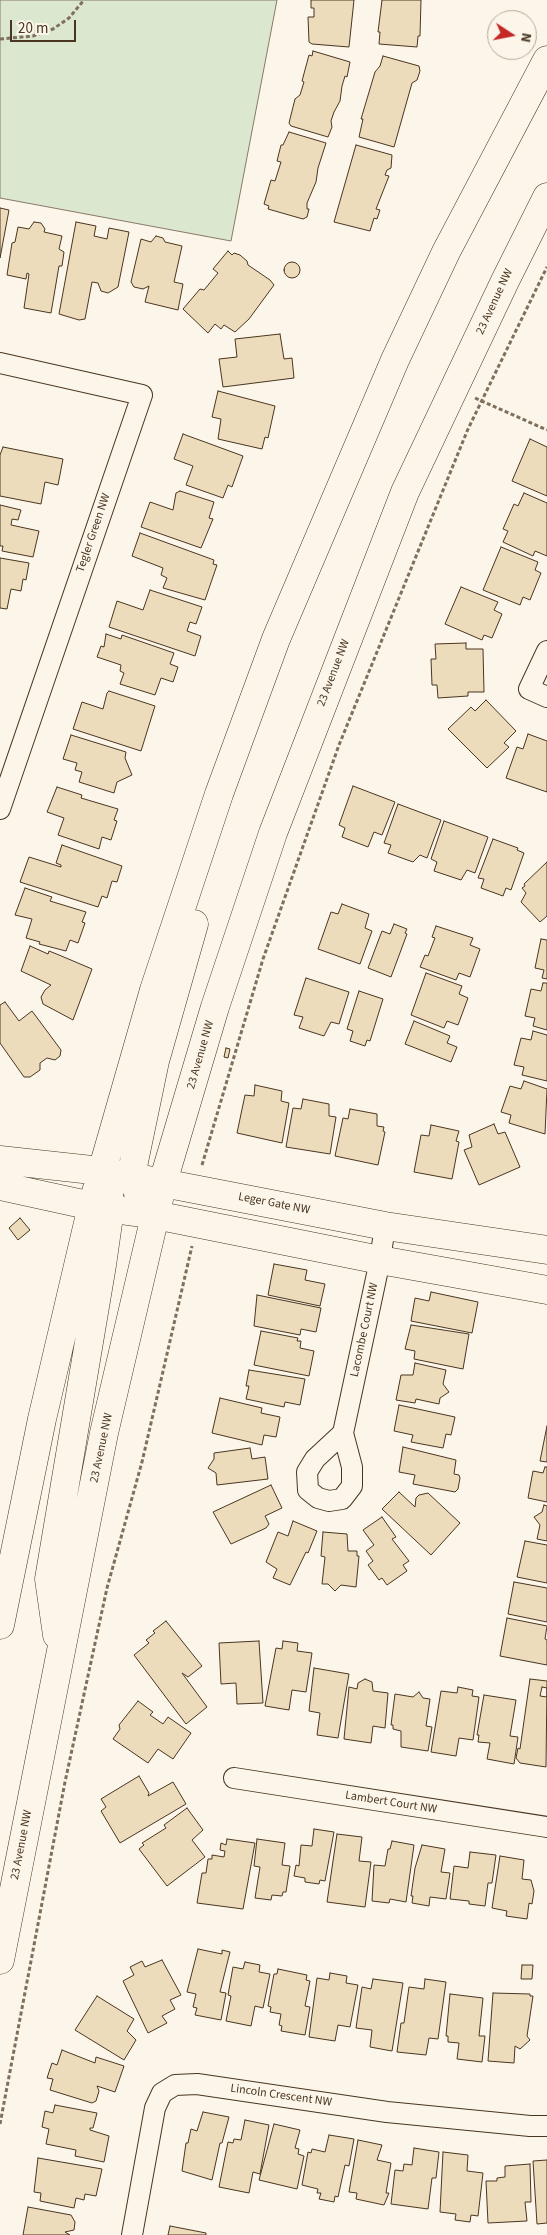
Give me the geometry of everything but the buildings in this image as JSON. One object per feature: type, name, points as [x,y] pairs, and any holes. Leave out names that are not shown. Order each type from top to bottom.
[{"type":"main road","points":[[60,1652],[48,1579],[101,1208],[101,1171],[154,990],[219,794],[276,639],[395,360],[446,252],[547,60]]},
{"type":"main road","name":"23 Avenue NW","points":[[0,1960],[104,1433],[163,1182],[215,1007],[273,833],[337,662],[405,492],[547,197]]},
{"type":"main road","points":[[155,1215],[140,1197],[131,1176],[155,1061],[194,924],[219,794]]},
{"type":"main road","name":"Leger Gate NW","points":[[0,1160],[101,1171],[385,1226],[547,1250]]},
{"type":"main road","points":[[0,1186],[101,1208],[155,1215],[380,1260],[547,1290]]},
{"type":"main road","points":[[0,1625],[42,1418],[101,1208]]},
{"type":"street","name":"Tegler Green NW","points":[[0,363],[142,395],[0,809]]},
{"type":"street","points":[[547,651],[529,689],[547,697]]},
{"type":"street","name":"Lacombe Court NW","points":[[343,1433],[380,1260],[385,1226]]},
{"type":"street","name":"Lambert Court NW","points":[[234,1778],[547,1827]]},
{"type":"street","name":"Lincoln Crescent NW","points":[[132,2235],[155,2108],[162,2093],[175,2085],[196,2084],[387,2112],[547,2126]]},
{"type":"path","points":[[0,40],[33,36],[53,29],[69,18],[84,0]]},
{"type":"path","points":[[454,389],[547,430]]},
{"type":"green space","points":[[0,0],[277,0],[231,241],[0,198]]}]
